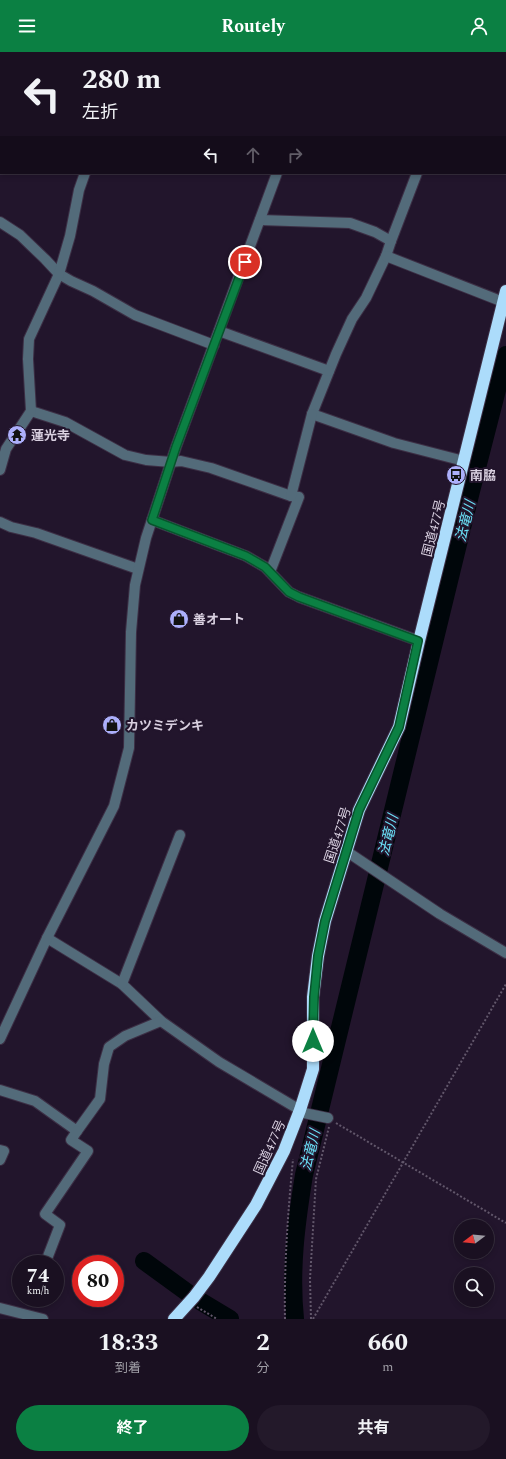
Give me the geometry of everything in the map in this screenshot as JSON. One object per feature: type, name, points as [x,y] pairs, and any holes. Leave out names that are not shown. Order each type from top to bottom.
[{"type":"highway","name":"国道477号","points":[[174,1319],[189,1303],[217,1267],[256,1205],[302,1112],[313,1070],[314,997],[318,956],[325,921],[359,810],[399,727],[418,641],[505,299]]},
{"type":"street","points":[[0,470],[6,449],[31,411],[28,359],[29,339],[59,274],[70,236],[79,190],[85,174]]},
{"type":"street","points":[[0,1039],[47,938],[114,806],[128,748],[131,632],[135,585],[146,538],[171,462],[277,174]]},
{"type":"street","points":[[291,496],[312,414],[352,319],[366,298],[386,256],[417,174]]},
{"type":"street","points":[[260,220],[350,223],[375,232],[391,241]]},
{"type":"street","points":[[0,222],[20,235],[59,274],[135,315],[214,345]]},
{"type":"street","points":[[386,256],[505,299]]},
{"type":"street","points":[[219,331],[329,371]]},
{"type":"street","points":[[31,411],[65,422],[125,455],[146,460],[171,462],[181,461],[211,468],[291,496],[299,497],[270,572]]},
{"type":"street","points":[[312,414],[394,443],[464,461]]},
{"type":"street","points":[[152,520],[246,556],[265,567],[289,592],[299,597],[418,641]]},
{"type":"street","points":[[0,522],[11,527],[36,533],[138,570]]},
{"type":"street","points":[[122,984],[180,835]]},
{"type":"street","points":[[346,851],[440,914],[506,953]]},
{"type":"street","points":[[47,938],[122,984],[161,1021],[219,1062],[302,1112],[330,1119]]},
{"type":"street","points":[[48,1255],[60,1225],[44,1214],[88,1151],[71,1140],[100,1099],[104,1064],[109,1047],[125,1036],[161,1021]]},
{"type":"street","points":[[0,1090],[35,1101],[77,1131]]},
{"type":"street","points":[[0,1150],[4,1151],[0,1160]]},
{"type":"street","points":[[0,1308],[43,1319]]},
{"type":"path","points":[[312,1319],[506,984]]},
{"type":"path","points":[[312,1319],[310,1280],[316,1179],[330,1119],[506,1222]]},
{"type":"path","points":[[285,1319],[284,1286],[293,1152],[288,1140]]},
{"type":"path","points":[[189,1303],[217,1319]]},
{"type":"waterway","name":"法竜川","points":[[295,1319],[293,1283],[295,1247],[304,1175],[471,491],[506,355]]},
{"type":"waterway","points":[[144,1261],[188,1293]]},
{"type":"waterway","points":[[200,1301],[230,1319]]},
{"type":"place","name":"蓮光寺","points":[[17,435]]},
{"type":"place","name":"南脇","points":[[456,475]]},
{"type":"place","name":"善オート","points":[[179,619]]},
{"type":"place","name":"カツミデンキ","points":[[112,725]]},
{"type":"route","points":[[245,262],[176,447],[152,520],[246,556],[265,567],[289,592],[299,597],[418,641],[399,727],[359,810],[325,921],[318,956],[314,997],[313,1041]]}]
